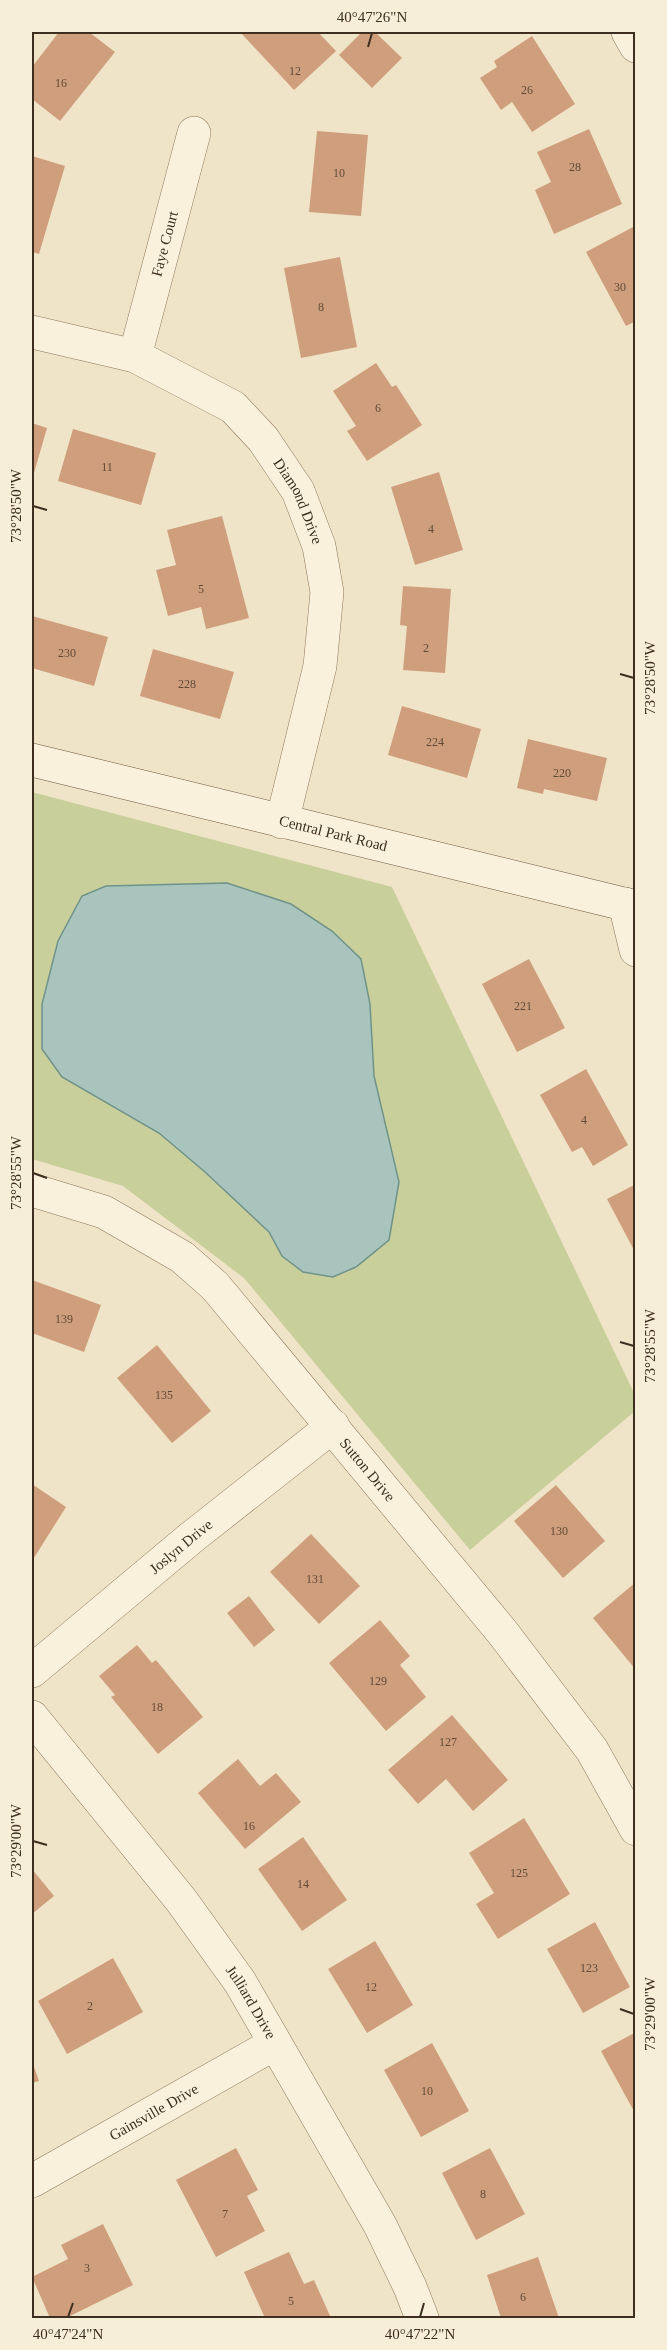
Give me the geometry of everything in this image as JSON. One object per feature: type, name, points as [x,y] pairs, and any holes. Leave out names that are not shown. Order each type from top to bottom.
[{"type":"street","points":[[628,32],[636,46]]},
{"type":"street","name":"Faye Court","points":[[135,356],[194,133]]},
{"type":"street","name":"Diamond Drive","points":[[32,332],[135,356],[233,407],[263,439],[298,491],[319,546],[327,592],[320,666],[282,822]]},
{"type":"street","name":"Central Park Road","points":[[32,760],[630,905]]},
{"type":"street","points":[[630,905],[636,950]]},
{"type":"street","name":"Sutton Drive","points":[[32,1190],[105,1212],[182,1257],[215,1286],[503,1633],[592,1750],[636,1829]]},
{"type":"street","name":"Joslyn Drive","points":[[32,1671],[192,1537],[333,1426]]},
{"type":"street","name":"Julliard Drive","points":[[32,1717],[181,1900],[240,1982],[380,2225],[410,2287],[422,2319]]},
{"type":"street","name":"Gainsville Drive","points":[[32,2181],[274,2044]]},
{"type":"green space","points":[[32,792],[392,887],[635,1395],[635,1411],[470,1550],[244,1278],[123,1186],[32,1159]]},
{"type":"water","points":[[227,883],[291,904],[332,931],[361,959],[370,1004],[374,1076],[399,1182],[389,1240],[356,1267],[333,1277],[303,1272],[282,1256],[269,1232],[205,1172],[159,1133],[62,1077],[42,1049],[42,1004],[58,941],[82,896],[106,886]]},
{"type":"building","points":[[59,32],[89,32],[115,52],[60,121],[32,99],[32,67]]},
{"type":"building","points":[[240,32],[318,32],[336,51],[294,90]]},
{"type":"building","points":[[362,32],[375,32],[402,58],[372,88],[339,55]]},
{"type":"building","points":[[532,36],[575,104],[532,132],[512,102],[501,110],[480,78],[497,67],[494,61]]},
{"type":"building","points":[[589,129],[622,204],[554,234],[535,190],[551,182],[537,152]]},
{"type":"building","points":[[317,131],[368,135],[361,216],[309,212]]},
{"type":"building","points":[[32,156],[65,166],[39,254],[32,252]]},
{"type":"building","points":[[633,227],[636,231],[636,321],[626,326],[586,252]]},
{"type":"building","points":[[340,257],[357,347],[301,358],[284,268]]},
{"type":"building","points":[[376,363],[392,387],[396,385],[422,425],[367,461],[347,431],[356,426],[333,391]]},
{"type":"building","points":[[32,423],[47,428],[32,480]]},
{"type":"building","points":[[73,429],[156,453],[141,505],[58,481]]},
{"type":"building","points":[[439,472],[463,550],[415,565],[391,487]]},
{"type":"building","points":[[222,516],[249,618],[206,629],[201,607],[168,616],[156,570],[176,565],[167,530]]},
{"type":"building","points":[[403,586],[451,589],[445,673],[403,670],[407,626],[400,625]]},
{"type":"building","points":[[32,616],[108,637],[94,686],[32,668]]},
{"type":"building","points":[[153,649],[234,672],[220,719],[140,696]]},
{"type":"building","points":[[402,706],[481,729],[467,778],[388,755]]},
{"type":"building","points":[[528,739],[607,758],[597,801],[544,789],[543,794],[517,788]]},
{"type":"building","points":[[529,959],[565,1028],[517,1052],[482,984]]},
{"type":"building","points":[[586,1069],[628,1145],[593,1166],[582,1147],[572,1152],[540,1095]]},
{"type":"building","points":[[636,1184],[636,1254],[607,1199]]},
{"type":"building","points":[[32,1280],[101,1305],[84,1352],[32,1333]]},
{"type":"building","points":[[157,1345],[211,1411],[172,1443],[117,1378]]},
{"type":"building","points":[[32,1484],[66,1507],[32,1561]]},
{"type":"building","points":[[556,1485],[605,1541],[563,1578],[514,1521]]},
{"type":"building","points":[[311,1534],[360,1586],[319,1624],[270,1572]]},
{"type":"building","points":[[636,1582],[636,1670],[593,1618]]},
{"type":"building","points":[[249,1596],[275,1630],[254,1647],[227,1613]]},
{"type":"building","points":[[380,1620],[410,1656],[400,1665],[426,1697],[386,1731],[329,1663]]},
{"type":"building","points":[[137,1645],[152,1663],[156,1660],[203,1717],[158,1754],[111,1697],[115,1695],[99,1676]]},
{"type":"building","points":[[452,1715],[508,1780],[473,1811],[446,1779],[418,1804],[388,1770]]},
{"type":"building","points":[[238,1759],[260,1786],[276,1773],[301,1802],[245,1849],[198,1793]]},
{"type":"building","points":[[524,1818],[570,1894],[498,1939],[476,1904],[494,1893],[469,1853]]},
{"type":"building","points":[[303,1837],[347,1900],[302,1931],[258,1869]]},
{"type":"building","points":[[32,1869],[54,1896],[32,1914]]},
{"type":"building","points":[[595,1922],[630,1987],[583,2013],[547,1949]]},
{"type":"building","points":[[375,1941],[413,2005],[367,2033],[328,1969]]},
{"type":"building","points":[[113,1958],[143,2012],[67,2054],[38,2001]]},
{"type":"building","points":[[636,2032],[636,2115],[601,2051]]},
{"type":"building","points":[[432,2043],[469,2111],[421,2137],[384,2070]]},
{"type":"building","points":[[32,2061],[39,2081],[32,2083]]},
{"type":"building","points":[[236,2148],[258,2190],[247,2196],[265,2231],[216,2257],[176,2180]]},
{"type":"building","points":[[490,2148],[525,2214],[476,2240],[442,2173]]},
{"type":"building","points":[[103,2224],[133,2285],[66,2318],[50,2318],[32,2277],[68,2259],[61,2245]]},
{"type":"building","points":[[289,2252],[304,2284],[314,2280],[331,2318],[265,2318],[244,2272]]},
{"type":"building","points":[[538,2257],[559,2318],[501,2318],[487,2275]]}]
